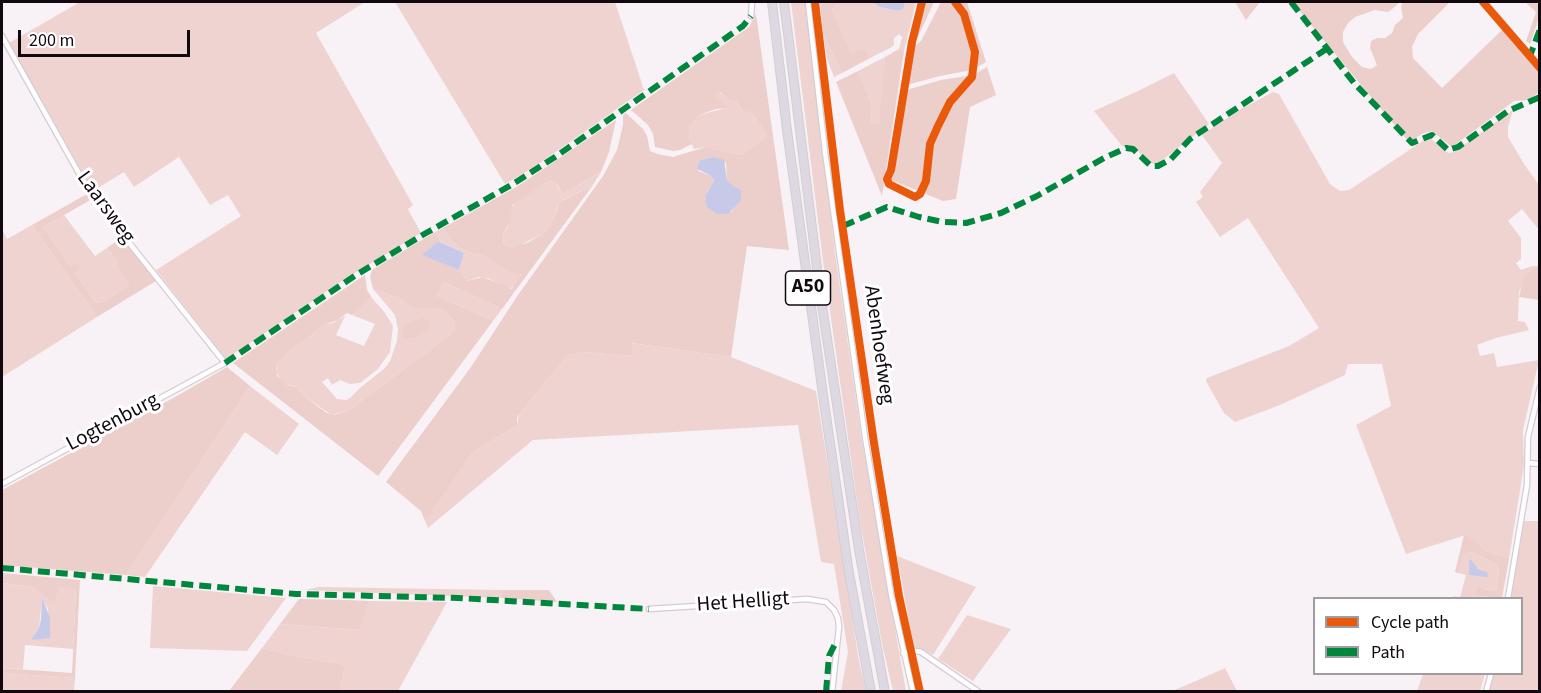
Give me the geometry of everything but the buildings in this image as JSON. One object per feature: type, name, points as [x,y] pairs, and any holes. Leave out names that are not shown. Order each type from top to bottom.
[{"type":"highway","name":"A50","points":[[772,2],[824,402],[849,573],[871,692]]},
{"type":"highway","name":"A50","points":[[784,2],[820,292],[860,550],[885,692]]},
{"type":"street","points":[[751,16],[752,2]]},
{"type":"street","name":"Abenhoefweg","points":[[808,2],[825,152],[865,437],[882,546],[913,692]]},
{"type":"street","name":"Laarsweg","points":[[2,40],[81,177],[107,215],[225,363]]},
{"type":"street","points":[[1530,56],[1539,68]]},
{"type":"street","name":"Logtenburg","points":[[2,484],[225,363]]},
{"type":"street","points":[[1508,597],[1526,494],[1528,437],[1539,387]]},
{"type":"street","points":[[1528,463],[1539,464]]},
{"type":"street","name":"Het Helligt","points":[[649,609],[807,599],[826,602],[834,610],[839,627],[832,692]]},
{"type":"street","points":[[903,653],[915,651],[922,653],[979,692]]},
{"type":"street","points":[[1486,692],[1491,675]]},
{"type":"shaded area","points":[[80,2],[365,2],[316,33],[413,205],[408,209],[421,233],[345,279],[226,359],[156,270],[241,216],[228,195],[210,205],[179,157],[134,187],[124,172],[93,191],[9,43]]},
{"type":"shaded area","points":[[395,2],[615,2],[644,90],[534,167],[505,184]]},
{"type":"shaded area","points":[[791,2],[805,2],[835,253],[861,435],[906,691],[893,691],[860,522],[824,269]]},
{"type":"shaded area","points":[[820,2],[839,2],[832,10],[851,54],[867,48],[870,58],[842,73],[823,33]]},
{"type":"shaded area","points":[[839,2],[872,2],[879,7],[901,10],[905,2],[916,2],[904,51],[899,49],[902,37],[899,34],[894,38],[892,47],[870,58],[867,48],[851,55],[832,10]]},
{"type":"shaded area","points":[[922,2],[934,2],[918,37],[913,39]]},
{"type":"shaded area","points":[[941,2],[967,2],[986,62],[972,70],[903,86],[911,45],[916,45],[921,41]]},
{"type":"shaded area","points":[[1235,2],[1260,2],[1246,20]]},
{"type":"shaded area","points":[[1292,2],[1399,2],[1388,12],[1375,10],[1355,17],[1343,32],[1343,42],[1352,57],[1362,67],[1371,69],[1377,65],[1370,48],[1371,41],[1385,38],[1392,33],[1395,25],[1403,18],[1401,6],[1403,2],[1450,2],[1418,34],[1412,47],[1413,58],[1442,88],[1503,29],[1539,72],[1539,92],[1528,100],[1514,101],[1452,147],[1432,131],[1407,140]]},
{"type":"shaded area","points":[[1525,2],[1536,2],[1539,6],[1539,18],[1530,44],[1526,41],[1536,12]]},
{"type":"shaded area","points":[[756,14],[789,250],[747,246],[731,357],[632,343],[632,356],[583,352],[567,356],[519,414],[517,425],[471,454],[425,521],[421,511],[386,482],[471,367],[518,295],[603,176],[617,150],[623,115],[626,113],[643,129],[650,151],[673,157],[706,147],[742,155],[767,136],[752,113],[742,110],[737,102],[728,99],[720,92],[715,95],[727,108],[699,115],[689,128],[689,139],[692,144],[680,150],[673,151],[655,147],[653,134],[648,125],[631,110],[749,27]],"holes":[[[714,157],[726,163],[727,180],[734,188],[736,204],[731,212],[705,199],[714,182],[710,175],[698,171],[700,160]]]},
{"type":"shaded area","points":[[823,33],[842,73],[834,77],[827,59]]},
{"type":"shaded area","points":[[899,49],[904,51],[882,196],[836,82],[858,71],[872,105],[870,124],[879,124],[885,57]]},
{"type":"shaded area","points":[[885,57],[881,123],[872,125],[870,124],[872,105],[858,71]]},
{"type":"shaded area","points":[[987,67],[996,95],[970,107],[956,199],[943,201],[891,180],[903,91],[941,80],[973,75]]},
{"type":"shaded area","points":[[1174,73],[1209,124],[1156,165],[1146,160],[1133,146],[1122,146],[1094,111]]},
{"type":"shaded area","points":[[718,91],[728,99],[737,102],[741,109],[752,113],[767,136],[742,155],[706,147],[694,149],[689,139],[689,128],[699,115],[726,108],[714,95]]},
{"type":"shaded area","points":[[1273,92],[1279,94],[1330,184],[1340,191],[1349,190],[1429,137],[1448,153],[1454,152],[1513,110],[1508,127],[1508,137],[1539,185],[1539,230],[1522,209],[1508,221],[1521,238],[1521,259],[1516,263],[1521,270],[1536,266],[1528,272],[1519,292],[1518,321],[1525,322],[1529,330],[1477,345],[1480,356],[1494,353],[1497,367],[1539,360],[1523,430],[1524,465],[1509,559],[1486,551],[1466,535],[1406,554],[1356,425],[1391,406],[1382,364],[1348,364],[1345,375],[1280,405],[1235,422],[1224,413],[1206,381],[1207,378],[1289,346],[1319,328],[1248,218],[1220,237],[1196,202],[1203,197],[1200,192],[1222,163],[1202,135],[1241,109]]},
{"type":"shaded area","points":[[616,120],[609,152],[601,172],[565,192],[562,192],[555,182],[548,181],[512,205],[510,222],[502,236],[504,245],[513,247],[527,243],[544,233],[551,224],[560,202],[593,185],[502,309],[444,282],[437,296],[493,321],[378,476],[233,363],[365,275],[367,290],[372,298],[352,315],[347,313],[338,320],[326,324],[286,354],[276,368],[277,376],[286,385],[297,387],[306,398],[327,413],[334,415],[348,411],[449,336],[455,328],[454,321],[446,311],[434,308],[413,308],[397,297],[373,289],[370,277],[372,270],[435,232],[441,242],[438,241],[423,255],[459,270],[467,281],[483,277],[512,289],[521,275],[509,271],[484,256],[466,251],[453,242],[443,228],[518,186]]},
{"type":"shaded area","points":[[601,172],[593,185],[563,200],[544,233],[519,246],[504,245],[502,236],[508,227],[511,208],[517,200],[548,181],[555,182],[559,189],[565,192]]},
{"type":"shaded area","points":[[87,194],[92,199],[43,227],[70,266],[76,262],[80,268],[75,273],[94,300],[97,303],[102,302],[129,285],[119,270],[117,261],[107,248],[122,237],[156,281],[97,317],[32,225]]},
{"type":"shaded area","points":[[64,215],[95,256],[107,248],[117,261],[119,270],[129,285],[102,302],[97,303],[94,300],[75,273],[76,262],[70,266],[43,227]]},
{"type":"shaded area","points":[[32,225],[97,317],[2,377],[2,229],[7,239]]},
{"type":"shaded area","points":[[443,228],[453,242],[466,251],[484,256],[520,274],[515,286],[509,289],[488,278],[479,277],[467,281],[459,270],[464,253],[441,242],[435,232]]},
{"type":"shaded area","points":[[1536,266],[1539,267],[1539,300],[1519,297],[1523,280]]},
{"type":"shaded area","points":[[444,282],[502,309],[493,321],[437,296]]},
{"type":"shaded area","points":[[373,289],[397,297],[413,308],[434,308],[446,311],[454,321],[455,328],[449,336],[348,411],[332,415],[306,398],[299,389],[286,385],[276,373],[277,364],[286,354],[326,324],[345,316],[336,335],[364,346],[375,324],[352,315],[372,298],[393,326],[390,352],[378,369],[360,383],[350,384],[340,380],[332,385],[328,378],[322,382],[337,399],[350,398],[385,368],[397,341],[398,329],[395,315]]},
{"type":"shaded area","points":[[423,318],[430,322],[428,330],[415,338],[404,338],[401,332],[403,328],[408,323]]},
{"type":"shaded area","points":[[631,343],[731,357],[816,391],[859,661],[866,691],[841,691],[848,652],[834,564],[821,562],[798,425],[533,440],[428,528],[425,521],[431,510],[471,454],[517,425],[519,414],[567,356],[583,352],[632,356]]},
{"type":"shaded area","points":[[227,367],[250,386],[126,575],[2,565],[2,490]]},
{"type":"shaded area","points":[[250,386],[299,424],[277,455],[245,432],[145,577],[126,575]]},
{"type":"shaded area","points":[[1524,521],[1539,521],[1539,691],[1489,691],[1494,675],[1523,675],[1523,597],[1511,597]]},
{"type":"shaded area","points":[[1464,535],[1486,551],[1509,559],[1502,597],[1476,596],[1478,585],[1482,589],[1496,591],[1499,571],[1497,564],[1472,552],[1463,555],[1458,573],[1455,572]]},
{"type":"shaded area","points":[[1472,552],[1497,564],[1499,571],[1496,591],[1482,589],[1476,596],[1486,597],[1460,597],[1466,575],[1458,573],[1463,555]]},
{"type":"shaded area","points":[[897,556],[976,587],[933,655],[914,648]]},
{"type":"shaded area","points":[[2,573],[80,580],[75,678],[2,673],[2,668],[72,673],[76,590],[58,587],[56,601],[52,601],[33,587],[2,583]]},
{"type":"shaded area","points":[[2,583],[33,587],[56,601],[57,587],[76,589],[73,649],[25,645],[23,669],[2,668]],"holes":[[[42,599],[48,609],[50,638],[32,639],[39,628]]]},
{"type":"shaded area","points":[[153,586],[286,598],[247,651],[150,648]]},
{"type":"shaded area","points":[[318,587],[502,590],[502,598],[305,590]]},
{"type":"shaded area","points":[[502,590],[549,590],[557,602],[502,598]]},
{"type":"shaded area","points":[[299,599],[369,601],[359,630],[280,624]]},
{"type":"shaded area","points":[[369,601],[447,602],[398,691],[340,691],[346,665],[262,648],[280,624],[358,630]]},
{"type":"shaded area","points":[[967,615],[1011,629],[973,681],[938,659]]},
{"type":"shaded area","points":[[262,648],[346,665],[340,691],[229,691]]},
{"type":"shaded area","points":[[1225,668],[1237,691],[1172,691],[1196,681]]},
{"type":"shaded area","points":[[2,673],[75,678],[74,691],[2,691]]},
{"type":"shaded area","points":[[1423,675],[1485,675],[1480,691],[1417,691]]},
{"type":"water","points":[[872,2],[905,2],[901,10],[894,10],[879,7]]},
{"type":"water","points":[[714,157],[724,160],[727,180],[741,191],[741,200],[728,214],[717,214],[707,207],[705,196],[714,181],[710,175],[697,169],[700,160]]},
{"type":"water","points":[[438,241],[464,253],[459,270],[422,255]]},
{"type":"water","points":[[1469,560],[1479,570],[1487,572],[1488,577],[1469,575]]},
{"type":"water","points":[[42,598],[50,617],[50,638],[31,640],[39,628]]},
{"type":"marked path","points":[[1291,2],[1354,83],[1412,143],[1432,135],[1448,150],[1458,147],[1508,111],[1540,97]]},
{"type":"marked path","points":[[225,363],[356,275],[513,184],[555,157],[743,26],[751,16]]},
{"type":"marked path","points":[[1528,54],[1530,56],[1540,29]]},
{"type":"marked path","points":[[843,226],[887,207],[943,222],[966,223],[1001,213],[1126,148],[1133,149],[1151,166],[1158,166],[1171,159],[1190,139],[1328,48]]},
{"type":"marked path","points":[[2,568],[296,594],[458,598],[649,609]]},
{"type":"marked path","points":[[826,692],[829,656],[837,640]]},
{"type":"cycle path","points":[[815,2],[840,210],[874,443],[899,596],[920,692]]},
{"type":"cycle path","points":[[922,2],[912,42],[891,170],[887,179],[889,184],[915,197],[920,194],[926,181],[930,144],[938,126],[950,102],[972,77],[975,52],[964,14],[955,2]]},
{"type":"cycle path","points":[[1483,2],[1540,68]]}]
